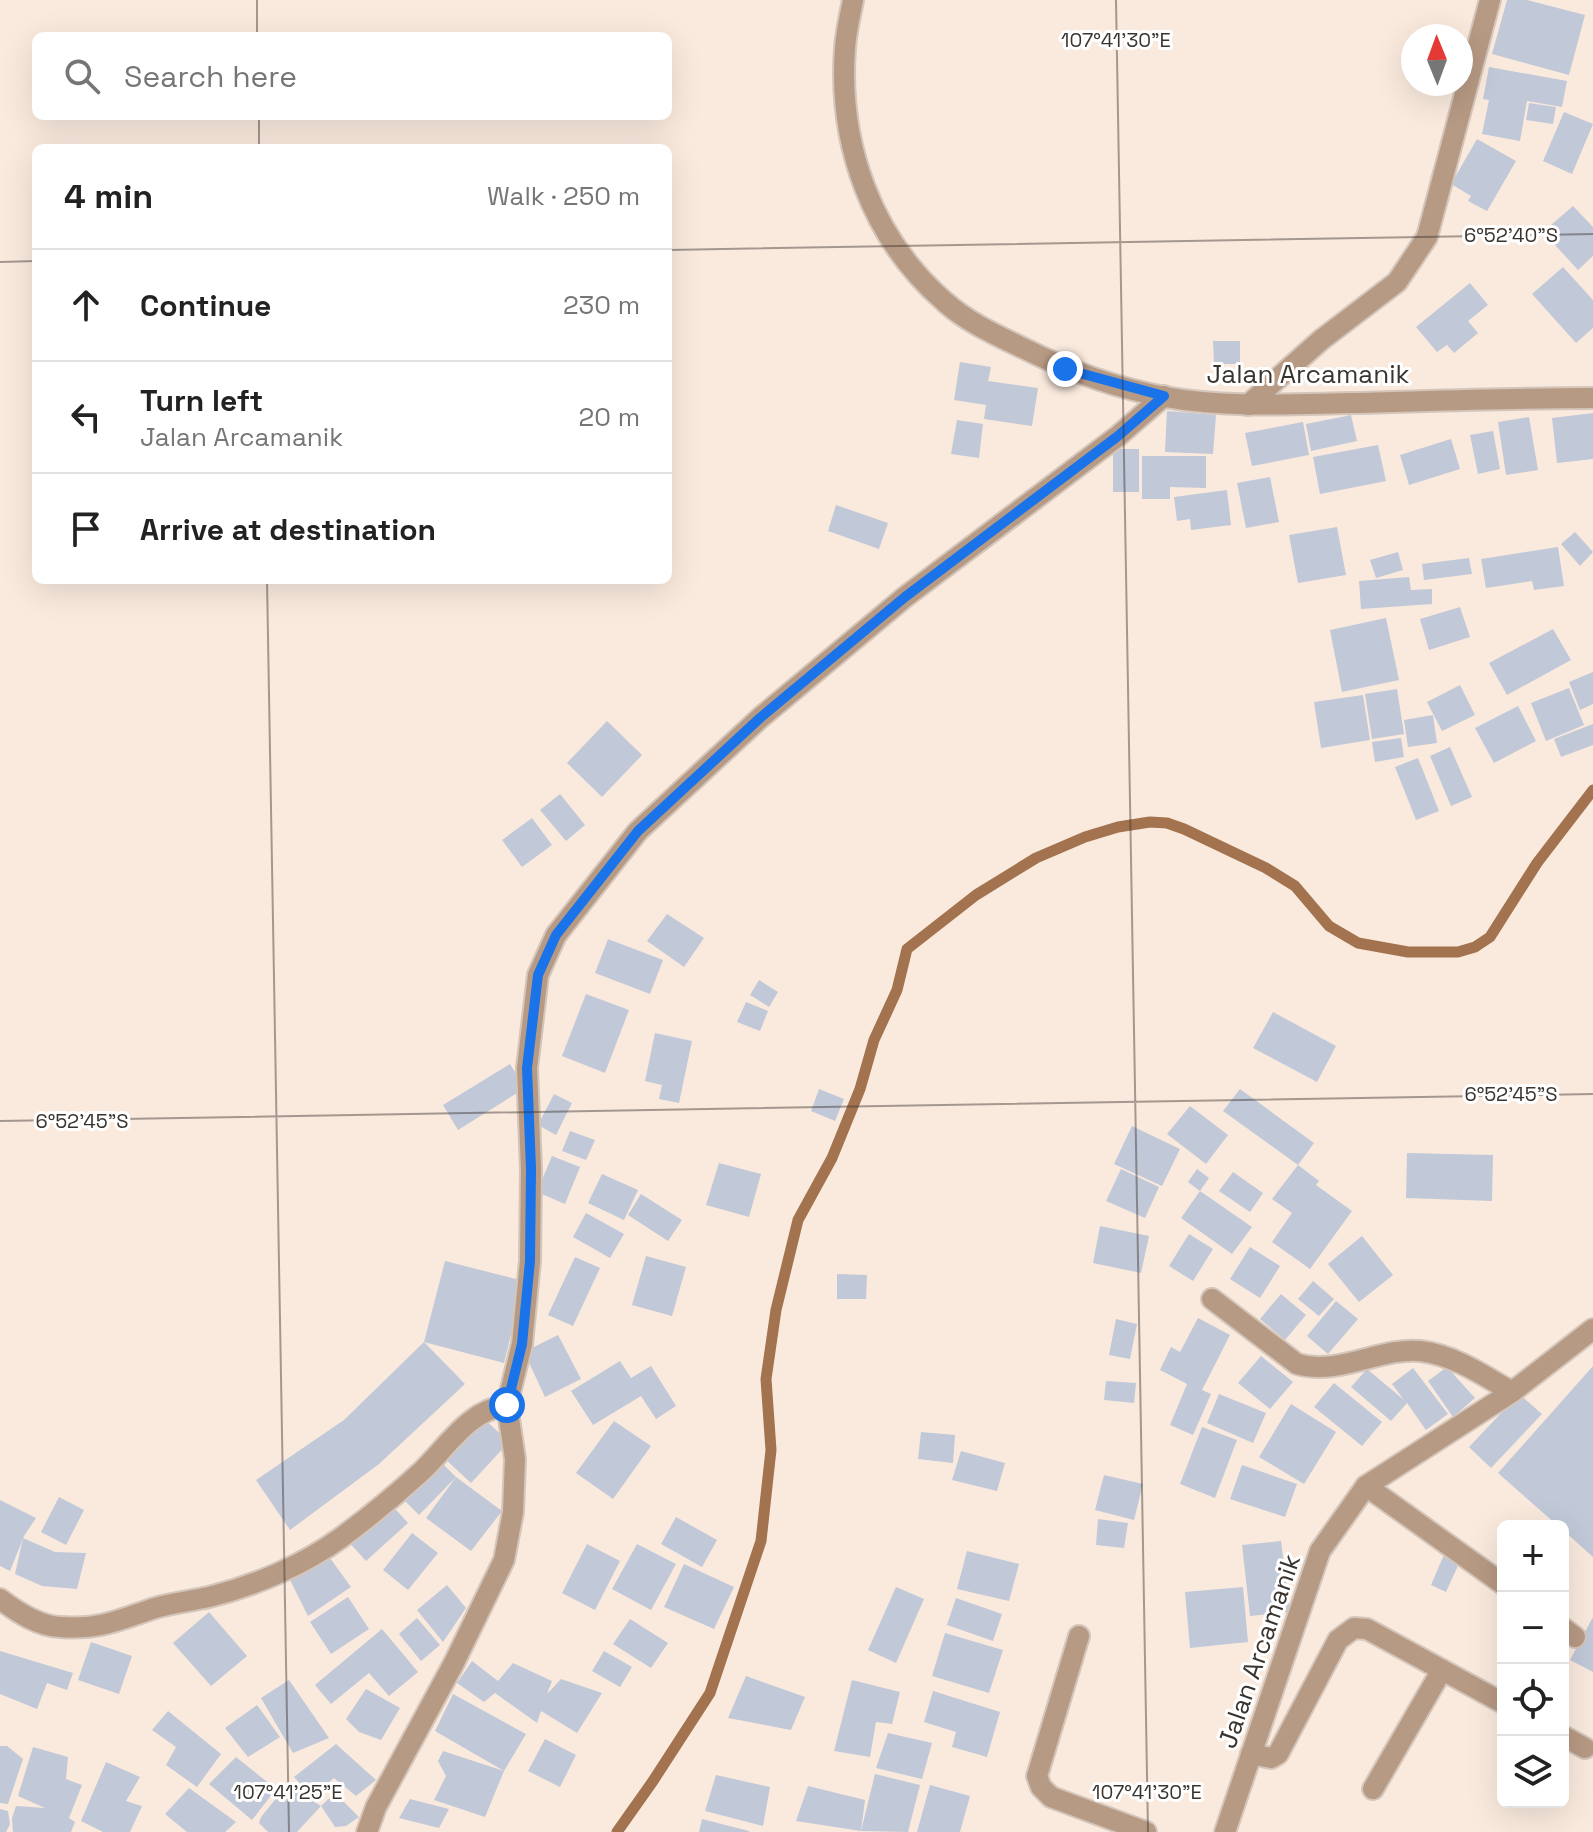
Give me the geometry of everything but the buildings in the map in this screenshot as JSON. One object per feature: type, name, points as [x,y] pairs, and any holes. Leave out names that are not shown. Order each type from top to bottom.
[{"type":"street","name":"Jalan Arcamanik","points":[[853,0],[845,47],[845,91],[856,161],[867,197],[881,228],[907,263],[946,303],[991,333],[1065,369],[1164,396],[1248,405],[1593,398]]},
{"type":"street","points":[[1248,405],[1321,340],[1397,282],[1427,237],[1490,0]]},
{"type":"street","points":[[367,1832],[376,1807],[454,1663],[504,1560],[513,1512],[515,1459],[507,1405],[522,1344],[530,1261],[531,1169],[527,1068],[538,975],[556,935],[638,831],[760,718],[905,597],[1105,445],[1164,396]]},
{"type":"street","points":[[1212,1299],[1297,1364],[1309,1368],[1327,1368],[1420,1351],[1456,1360],[1512,1392]]},
{"type":"street","name":"Jalan Arcamanik","points":[[1225,1832],[1320,1551],[1366,1486],[1512,1392],[1593,1329]]},
{"type":"street","points":[[0,1599],[33,1620],[57,1627],[100,1627],[153,1609],[243,1588],[340,1538],[421,1471],[466,1425],[492,1407],[507,1405]]},
{"type":"street","points":[[1366,1486],[1497,1580]]},
{"type":"street","points":[[1251,1754],[1271,1758],[1278,1754],[1338,1640],[1354,1628],[1367,1629],[1497,1700]]},
{"type":"street","points":[[1079,1636],[1037,1776],[1041,1787],[1051,1797],[1146,1832]]},
{"type":"street","points":[[1373,1789],[1442,1670]]},
{"type":"street","points":[[1569,1739],[1585,1748]]},
{"type":"waterway","points":[[617,1832],[710,1693],[761,1541],[771,1450],[766,1379],[776,1310],[798,1220],[832,1158],[860,1089],[874,1040],[897,990],[907,949],[976,895],[1036,858],[1085,837],[1150,822],[1167,823],[1184,829],[1266,868],[1295,886],[1329,926],[1358,943],[1408,952],[1458,952],[1475,947],[1490,937],[1537,863],[1593,790]]},
{"type":"route","points":[[507,1405],[522,1344],[530,1261],[531,1169],[527,1068],[538,975],[556,935],[638,831],[760,718],[905,597],[1118,436],[1164,396],[1065,369]]}]
